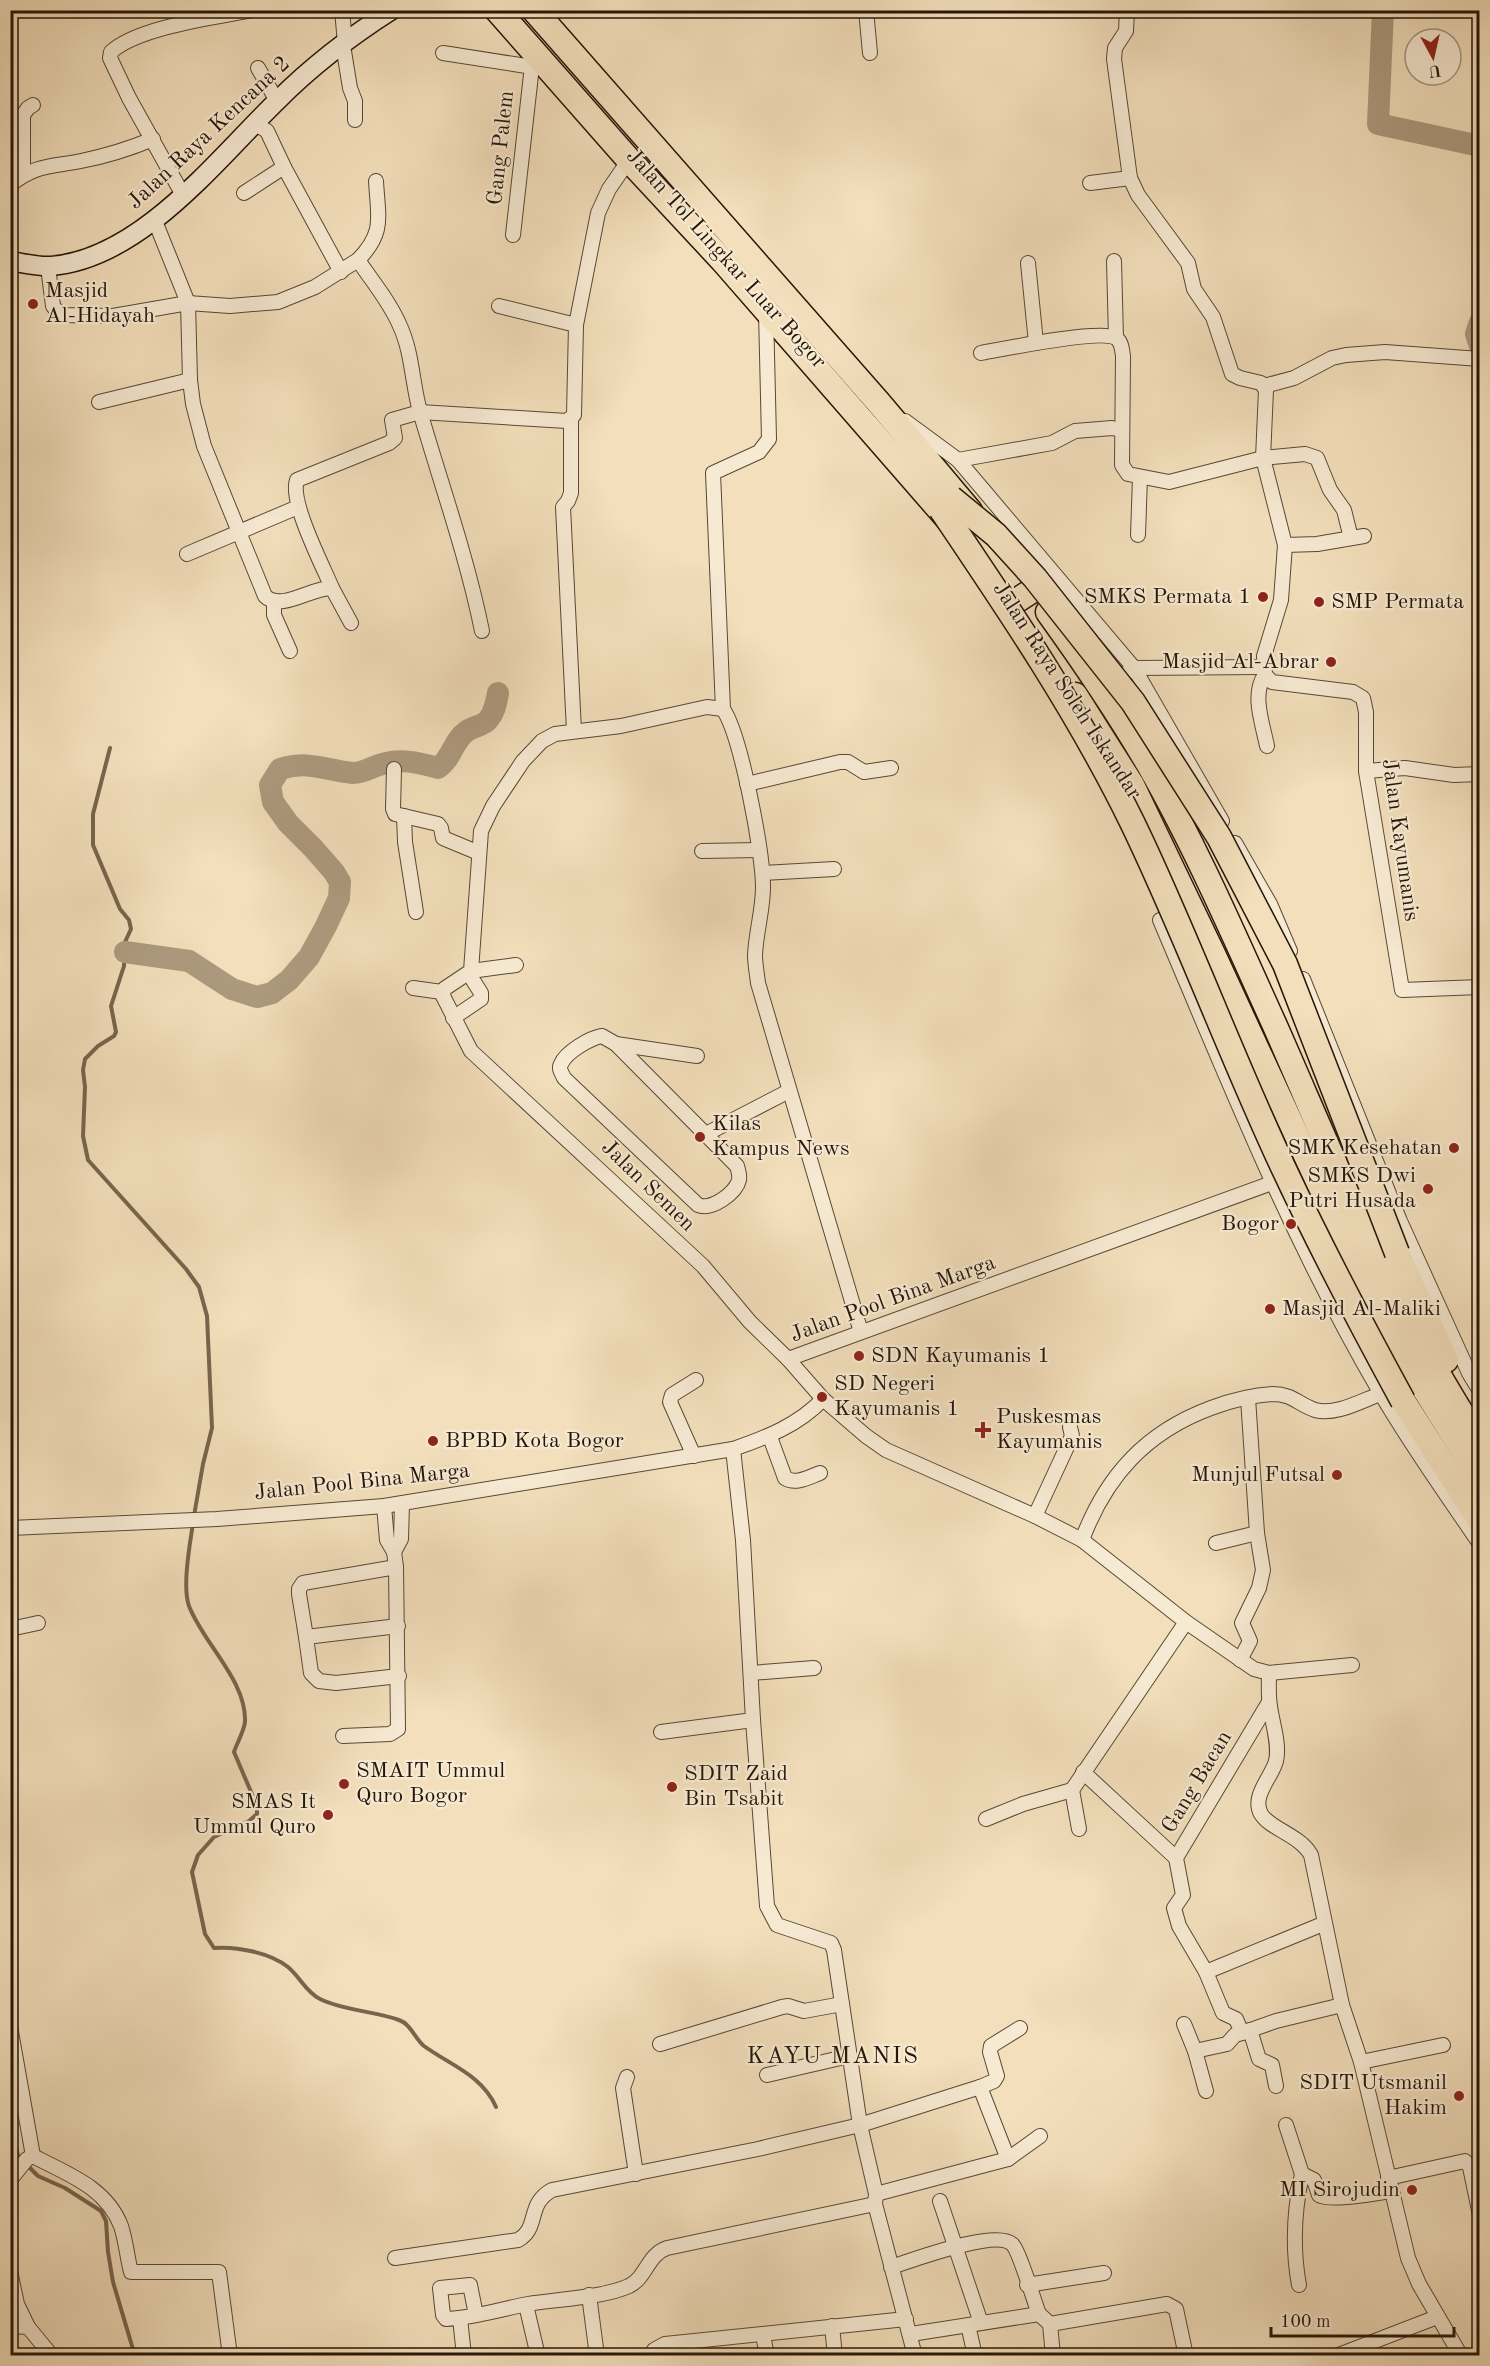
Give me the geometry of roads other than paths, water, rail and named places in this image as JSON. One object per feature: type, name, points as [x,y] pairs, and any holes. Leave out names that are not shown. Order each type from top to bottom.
[{"type":"highway","name":"Jalan Raya Soleh Iskandar","points":[[497,10],[541,68],[629,160],[766,310],[970,544],[1023,596],[1102,687],[1150,767],[1194,850],[1368,1240],[1432,1367],[1479,1442]]},
{"type":"highway","name":"Jalan Tol Lingkar Luar Bogor","points":[[508,10],[677,206],[946,504]]},
{"type":"highway","name":"Jalan Tol Lingkar Luar Bogor","points":[[526,10],[946,504]]},
{"type":"highway","name":"Jalan Raya Soleh Iskandar","points":[[534,10],[932,464],[1023,596],[1132,785],[1223,975],[1343,1236],[1418,1380],[1479,1478]]},
{"type":"highway","points":[[946,504],[996,535],[1027,570],[1133,702],[1219,837],[1285,964],[1397,1252],[1444,1358],[1479,1420]]},
{"type":"highway","points":[[946,504],[1074,713],[1133,824],[1282,1165],[1347,1298],[1403,1401],[1479,1521]]},
{"type":"street","points":[[183,195],[129,98],[110,58],[111,52],[140,37],[207,15],[253,10]]},
{"type":"street","points":[[342,10],[350,88],[355,100],[355,120]]},
{"type":"street","name":"Jalan Raya Kencana 2","points":[[11,264],[48,267],[75,263],[98,255],[155,221],[300,79],[344,44],[393,10]]},
{"type":"street","points":[[866,10],[870,53]]},
{"type":"street","points":[[1127,10],[1126,31],[1115,48],[1113,59],[1130,178],[1138,195],[1188,263],[1194,289],[1213,317],[1232,374],[1264,386],[1294,378],[1332,358],[1346,355],[1385,352],[1473,358]]},
{"type":"street","points":[[443,53],[541,68]]},
{"type":"street","points":[[258,68],[277,101]]},
{"type":"street","name":"Gang Palem","points":[[513,235],[541,68]]},
{"type":"street","points":[[23,176],[23,115],[33,105]]},
{"type":"street","points":[[254,123],[267,131],[341,272]]},
{"type":"street","points":[[10,185],[44,166],[78,162],[119,152],[153,139]]},
{"type":"street","points":[[574,731],[563,507],[571,493],[571,420],[574,415],[576,325],[600,207],[629,160]]},
{"type":"street","points":[[244,193],[284,167]]},
{"type":"street","points":[[1090,183],[1130,178]]},
{"type":"street","points":[[48,267],[53,306],[60,315],[113,316],[188,303],[230,306],[278,302],[315,287],[358,260],[375,239],[378,228],[376,181]]},
{"type":"street","points":[[155,221],[188,303],[190,380],[193,404],[204,446],[265,596],[274,602],[285,601],[323,588],[332,588]]},
{"type":"street","points":[[358,260],[400,326],[410,355],[420,412],[458,534],[474,591],[482,631]]},
{"type":"street","points":[[1114,261],[1116,338]]},
{"type":"street","points":[[1028,262],[1036,343]]},
{"type":"street","points":[[499,306],[576,325]]},
{"type":"street","points":[[766,310],[769,439],[759,452],[713,473],[723,709],[730,721],[747,784],[763,873],[763,899],[755,955],[758,982],[861,1332]]},
{"type":"street","points":[[981,353],[1036,343],[1099,336],[1116,338],[1120,342],[1123,356],[1122,465],[1128,474],[1169,482],[1263,458],[1305,454],[1317,458],[1330,490],[1358,537],[1317,544],[1285,545]]},
{"type":"street","points":[[99,402],[190,380]]},
{"type":"street","points":[[1264,386],[1266,396],[1263,458],[1285,545],[1280,608],[1264,656],[1264,671],[1260,682],[1259,695],[1267,747]]},
{"type":"street","points":[[879,403],[958,460],[1134,668],[1270,904],[1322,1022],[1400,1221],[1474,1373],[1479,1391]]},
{"type":"street","points":[[351,623],[332,588],[298,507],[295,492],[297,480],[389,443],[395,438],[392,420],[420,412],[571,420]]},
{"type":"street","points":[[958,460],[1052,444],[1075,431],[1112,428],[1122,430]]},
{"type":"street","points":[[1138,535],[1140,477]]},
{"type":"street","points":[[187,554],[298,507]]},
{"type":"street","points":[[274,602],[274,615],[290,651]]},
{"type":"street","points":[[1102,687],[1134,668],[1264,671]]},
{"type":"street","name":"Jalan Kayumanis","points":[[1264,671],[1272,682],[1353,692],[1363,698],[1366,712],[1366,771],[1402,990],[1479,987]]},
{"type":"street","points":[[453,1018],[481,999],[481,993],[470,972],[481,831],[523,761],[548,737],[574,731],[621,726],[707,707],[723,709]]},
{"type":"street","points":[[747,784],[840,762],[848,762],[864,772],[891,768]]},
{"type":"street","points":[[1366,771],[1405,768],[1454,775],[1479,774]]},
{"type":"street","points":[[394,770],[393,811],[395,814],[438,824],[443,838],[478,853]]},
{"type":"street","points":[[404,816],[405,842],[416,912]]},
{"type":"street","points":[[702,851],[759,850]]},
{"type":"street","points":[[763,873],[834,869]]},
{"type":"street","points":[[1192,912],[1160,920],[1271,1183],[1380,1394],[1479,1544]]},
{"type":"street","points":[[413,988],[442,992],[447,986],[470,972],[516,965]]},
{"type":"street","name":"Jalan Semen","points":[[442,992],[444,1001],[471,1051],[703,1266],[750,1322],[788,1359]]},
{"type":"street","points":[[602,1036],[616,1044],[706,1134],[737,1166],[739,1177],[737,1185],[715,1206],[708,1208],[698,1205],[562,1074],[561,1062],[586,1040],[602,1036]]},
{"type":"street","points":[[616,1044],[697,1056]]},
{"type":"street","points":[[706,1134],[789,1091]]},
{"type":"street","name":"Jalan Pool Bina Marga","points":[[10,1528],[217,1519],[384,1506],[733,1449],[770,1437],[814,1409],[823,1399],[788,1359],[1271,1183],[1335,1162]]},
{"type":"street","points":[[694,1456],[670,1402],[672,1395],[696,1380]]},
{"type":"street","points":[[1082,1540],[1097,1503],[1108,1487],[1150,1440],[1182,1420],[1227,1402],[1262,1395],[1287,1395],[1315,1410],[1334,1411],[1380,1394]]},
{"type":"street","points":[[1240,1660],[1250,1641],[1242,1623],[1259,1588],[1263,1570],[1257,1533],[1248,1398]]},
{"type":"street","points":[[823,1399],[886,1450],[1035,1516],[1082,1540],[1186,1622],[1254,1669],[1269,1673],[1352,1665]]},
{"type":"street","points":[[1035,1516],[1072,1436],[1070,1427]]},
{"type":"street","points":[[770,1437],[785,1478],[789,1481],[799,1481],[820,1473]]},
{"type":"street","points":[[733,1449],[743,1540],[767,1906],[777,1925],[831,1944],[834,1950],[860,2125],[891,2266],[915,2355]]},
{"type":"street","points":[[394,1552],[401,1539],[402,1504]]},
{"type":"street","points":[[343,1736],[390,1734],[397,1731],[399,1676],[396,1567],[394,1552],[387,1540],[384,1506]]},
{"type":"street","points":[[1216,1542],[1257,1533]]},
{"type":"street","points":[[396,1567],[303,1583],[299,1594],[311,1672],[319,1681],[336,1683],[399,1676]]},
{"type":"street","points":[[1079,1829],[1072,1790],[1186,1622]]},
{"type":"street","points":[[10,1629],[38,1623]]},
{"type":"street","points":[[306,1637],[398,1626]]},
{"type":"street","points":[[750,1673],[814,1668]]},
{"type":"street","points":[[1269,1673],[1269,1702],[1277,1755],[1274,1768],[1260,1795],[1259,1808],[1265,1817],[1300,1842],[1311,1855],[1323,1924],[1342,2006],[1360,2062],[1408,2258],[1437,2317],[1461,2355]]},
{"type":"street","name":"Gang Bacan","points":[[1176,1920],[1173,1908],[1183,1895],[1176,1858],[1269,1702]]},
{"type":"street","points":[[661,1732],[753,1720]]},
{"type":"street","points":[[1083,1772],[1176,1858]]},
{"type":"street","points":[[986,1819],[1023,1804],[1072,1790]]},
{"type":"street","points":[[1164,1928],[1176,1920],[1206,1972],[1223,2013],[1236,2019],[1246,2031],[1259,2059],[1272,2065],[1276,2086]]},
{"type":"street","points":[[1206,1972],[1323,1924]]},
{"type":"street","points":[[660,2044],[782,2007],[788,2006],[804,2011],[842,2004]]},
{"type":"street","points":[[1195,2051],[1221,2046],[1246,2031],[1276,2021],[1342,2006]]},
{"type":"street","points":[[1184,2024],[1195,2051],[1206,2091]]},
{"type":"street","points":[[10,2026],[30,2157],[14,2176]]},
{"type":"street","points":[[395,2258],[518,2241],[529,2231],[538,2200],[552,2190],[758,2150],[860,2125],[980,2087],[994,2081],[997,2076],[990,2052],[991,2046],[1020,2028]]},
{"type":"street","points":[[1360,2062],[1443,2045]]},
{"type":"street","points":[[767,2075],[849,2056]]},
{"type":"street","points":[[627,2077],[623,2088],[636,2174]]},
{"type":"street","points":[[980,2087],[1008,2158]]},
{"type":"street","points":[[1286,2125],[1302,2174],[1298,2187],[1294,2242],[1299,2284]]},
{"type":"street","points":[[476,2315],[470,2285],[442,2287],[440,2290],[444,2317],[460,2318],[589,2295],[630,2285],[640,2278],[655,2253],[667,2248],[875,2199],[1008,2158],[1040,2136]]},
{"type":"street","points":[[30,2157],[91,2187],[105,2200],[115,2213],[122,2229],[131,2272],[219,2272],[230,2355]]},
{"type":"street","points":[[1302,2174],[1314,2180],[1318,2195],[1323,2198],[1339,2198],[1465,2161],[1470,2167],[1479,2216]]},
{"type":"street","points":[[940,2201],[975,2324],[975,2355]]},
{"type":"street","points":[[891,2266],[954,2247],[1001,2238],[1011,2242],[1018,2250],[1027,2285],[1039,2314],[1050,2324],[1053,2355]]},
{"type":"street","points":[[10,2271],[18,2304],[27,2327],[52,2355]]},
{"type":"street","points":[[1027,2285],[1104,2273]]},
{"type":"street","points":[[589,2295],[597,2355]]},
{"type":"street","points":[[1050,2324],[1167,2304],[1176,2309],[1184,2355]]},
{"type":"street","points":[[526,2305],[538,2355]]},
{"type":"street","points":[[911,2334],[1039,2314]]},
{"type":"street","points":[[1336,2355],[1437,2317]]},
{"type":"street","points":[[460,2318],[464,2355]]},
{"type":"street","points":[[653,2355],[658,2346],[906,2319]]},
{"type":"street","points":[[10,2326],[27,2327]]},
{"type":"street","points":[[832,2326],[835,2355]]},
{"type":"street","points":[[764,2335],[767,2355]]},
{"type":"street","points":[[707,2341],[708,2355]]},
{"type":"waterway","points":[[1383,10],[1378,124],[1480,146]]},
{"type":"waterway","points":[[1480,322],[1476,334],[1480,346]]},
{"type":"waterway","points":[[125,952],[189,961],[232,989],[257,997],[272,993],[289,980],[309,957],[339,898],[340,882],[313,848],[288,823],[273,802],[270,785],[280,769],[300,765],[357,773],[379,765],[401,761],[438,768],[462,735],[488,720],[494,711],[498,693]]},
{"type":"waterway","points":[[110,748],[93,814],[93,845],[120,909],[129,920],[131,929],[125,942],[124,966],[111,1006],[116,1032],[85,1059],[83,1136],[88,1160],[186,1269],[199,1287],[207,1316],[212,1428],[194,1516]]},
{"type":"waterway","points":[[193,1523],[187,1565],[187,1598],[196,1620],[239,1692],[244,1707],[245,1722],[234,1752],[257,1806],[257,1814],[249,1821],[214,1837],[198,1855],[192,1872],[205,1934],[214,1948],[233,1948],[253,1952],[281,1962],[320,1999],[403,2022],[424,2046],[474,2079],[490,2096],[496,2107]]},
{"type":"waterway","points":[[10,2116],[18,2156],[38,2176],[65,2188],[101,2211],[106,2221],[113,2282],[135,2356]]},
{"type":"place","name":"Masjid Al-Hidayah","points":[[33,304]]},
{"type":"place","name":"SMKS Permata 1","points":[[1263,597]]},
{"type":"place","name":"SMP Permata","points":[[1319,602]]},
{"type":"place","name":"Masjid Al-Abrar","points":[[1331,662]]},
{"type":"place","name":"Kilas Kampus News","points":[[700,1137]]},
{"type":"place","name":"SMK Kesehatan","points":[[1454,1148]]},
{"type":"place","name":"SMKS Dwi Putri Husada","points":[[1428,1189]]},
{"type":"place","name":"Bogor","points":[[1291,1224]]},
{"type":"place","name":"Masjid Al-Maliki","points":[[1270,1309]]},
{"type":"place","name":"SDN Kayumanis 1","points":[[859,1356]]},
{"type":"place","name":"SD Negeri Kayumanis 1","points":[[822,1397]]},
{"type":"place","name":"Puskesmas Kayumanis","points":[[983,1430]]},
{"type":"place","name":"BPBD Kota Bogor","points":[[433,1441]]},
{"type":"place","name":"Munjul Futsal","points":[[1337,1475]]},
{"type":"place","name":"SMAIT Ummul Quro Bogor","points":[[344,1784]]},
{"type":"place","name":"SDIT Zaid Bin Tsabit","points":[[672,1787]]},
{"type":"place","name":"SMAS It Ummul Quro","points":[[328,1815]]},
{"type":"place","name":"SDIT Utsmanil Hakim","points":[[1459,2096]]},
{"type":"place","name":"MI Sirojudin","points":[[1412,2190]]},
{"type":"district","name":"KAYU MANIS","points":[[833,2057]]}]
